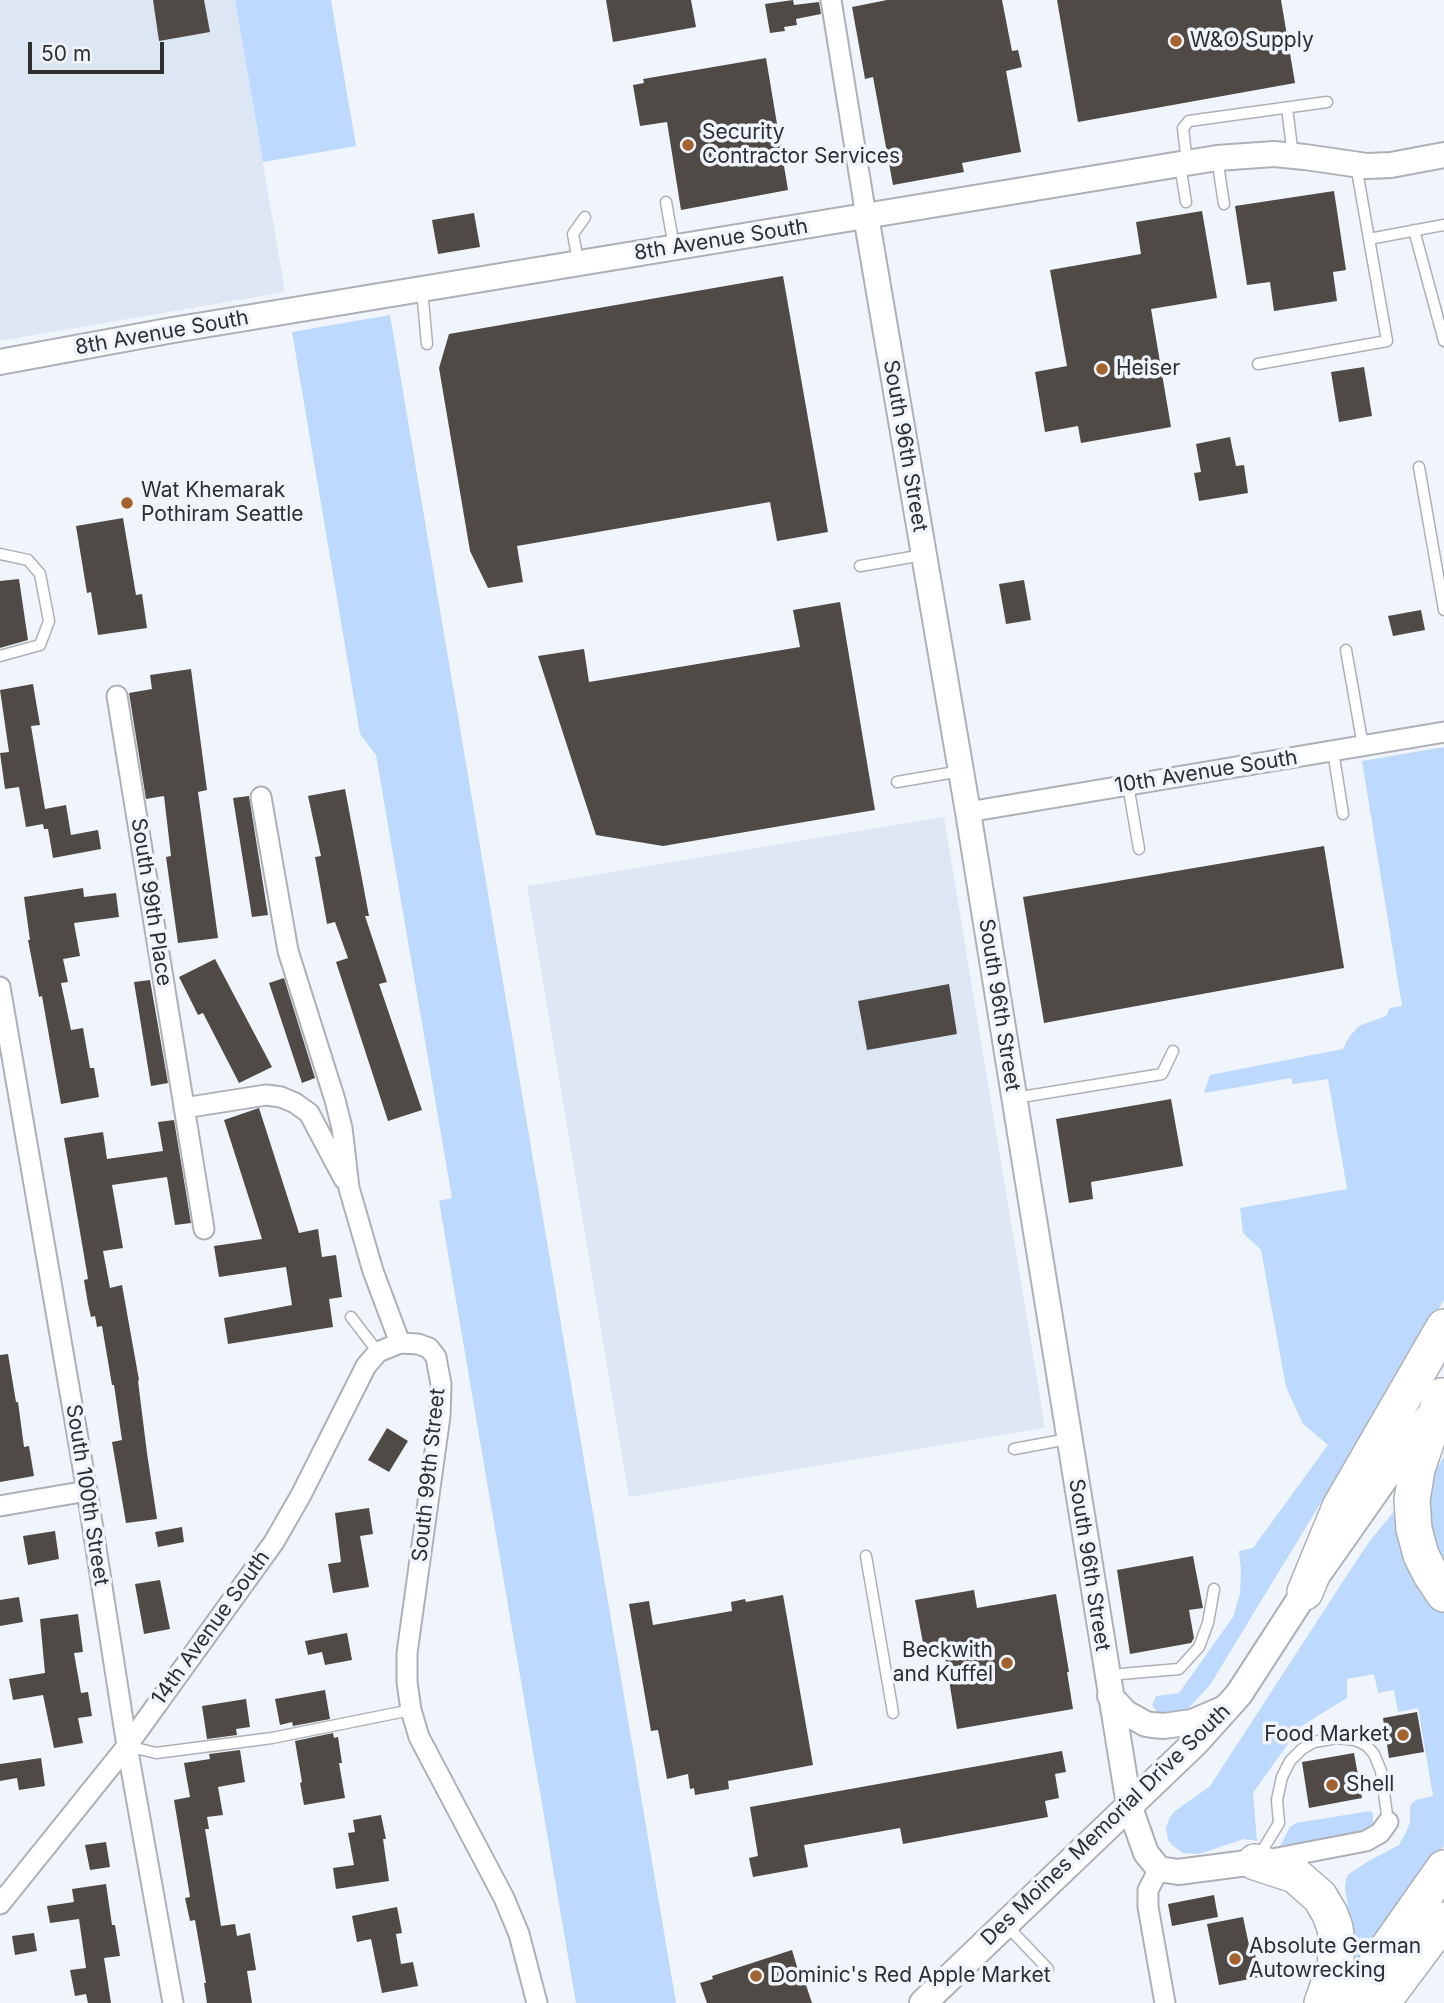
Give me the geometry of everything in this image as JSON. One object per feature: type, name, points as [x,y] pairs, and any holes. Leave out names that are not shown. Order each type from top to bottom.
[{"type":"highway","points":[[1306,1592],[1340,1507],[1444,1327]]},
{"type":"highway","points":[[1443,1395],[1417,1469],[1412,1500],[1413,1529],[1421,1555],[1444,1594]]},
{"type":"highway","points":[[1255,1862],[1295,1875],[1320,1897],[1330,1914],[1337,1945],[1335,1966],[1322,2003]]},
{"type":"highway","points":[[1349,2003],[1444,1868]]},
{"type":"highway","points":[[1382,2003],[1444,1920]]},
{"type":"main road","name":"Des Moines Memorial Drive South","points":[[925,2002],[1195,1743],[1227,1707],[1443,1395]]},
{"type":"street","name":"South 96th Street","points":[[831,0],[968,812],[1129,1805],[1146,1853],[1158,1870]]},
{"type":"street","name":"8th Avenue South","points":[[0,362],[173,330],[866,216],[998,199],[1217,158],[1273,154],[1356,164],[1391,165],[1444,155]]},
{"type":"street","name":"South 99th Place","points":[[117,696],[204,1228]]},
{"type":"street","name":"10th Avenue South","points":[[968,812],[1444,732]]},
{"type":"street","points":[[261,797],[288,951],[335,1100],[342,1128],[349,1188],[373,1271],[401,1343],[378,1352]]},
{"type":"street","name":"South 100th Street","points":[[0,987],[87,1491],[127,1746],[173,2003]]},
{"type":"street","points":[[184,1108],[266,1095],[295,1103],[309,1113],[349,1188]]},
{"type":"street","name":"South 99th Street","points":[[401,1343],[429,1348],[436,1357],[440,1384],[440,1416],[407,1653],[411,1710],[419,1737],[504,1898],[519,1934],[537,2003]]},
{"type":"street","name":"14th Avenue South","points":[[0,1904],[127,1746],[274,1542],[301,1495],[366,1366],[378,1352]]},
{"type":"street","points":[[0,1506],[87,1491]]},
{"type":"street","points":[[1109,1686],[1126,1713],[1152,1725],[1192,1722],[1227,1707]]},
{"type":"street","points":[[1165,2003],[1148,1907],[1148,1890],[1158,1870],[1178,1872],[1255,1862],[1366,1841],[1380,1833],[1388,1822]]},
{"type":"lane","points":[[1186,202],[1183,128],[1189,121],[1327,102]]},
{"type":"lane","points":[[1287,108],[1293,156]]},
{"type":"lane","points":[[1217,158],[1224,204]]},
{"type":"lane","points":[[1258,364],[1387,341],[1356,164]]},
{"type":"lane","points":[[666,202],[674,248]]},
{"type":"lane","points":[[578,264],[573,234],[585,217]]},
{"type":"lane","points":[[1369,239],[1444,225]]},
{"type":"lane","points":[[1414,230],[1444,341]]},
{"type":"lane","points":[[422,289],[427,344]]},
{"type":"lane","points":[[1419,467],[1444,610]]},
{"type":"lane","points":[[0,554],[28,560],[40,574],[49,621],[40,645],[0,656]]},
{"type":"lane","points":[[860,566],[924,555]]},
{"type":"lane","points":[[1346,650],[1363,746]]},
{"type":"lane","points":[[1333,751],[1343,814]]},
{"type":"lane","points":[[897,782],[961,771]]},
{"type":"lane","points":[[1128,785],[1139,849]]},
{"type":"lane","points":[[1014,1098],[1161,1074],[1174,1051]]},
{"type":"lane","points":[[351,1317],[378,1352]]},
{"type":"lane","points":[[1014,1449],[1069,1439]]},
{"type":"lane","points":[[866,1556],[893,1713]]},
{"type":"lane","points":[[1109,1686],[1179,1669],[1199,1647],[1208,1623],[1213,1589]]},
{"type":"lane","points":[[127,1746],[156,1753],[272,1738],[411,1710]]},
{"type":"lane","points":[[1255,1862],[1279,1823],[1277,1800],[1282,1777],[1290,1761],[1314,1742],[1337,1738],[1355,1740],[1366,1745],[1374,1754],[1381,1771],[1388,1822]]},
{"type":"lane","points":[[1006,1924],[1048,1969]]},
{"type":"shaded area","points":[[0,0],[235,0],[285,292],[0,341]]},
{"type":"shaded area","points":[[235,0],[331,0],[356,146],[263,162]]},
{"type":"shaded area","points":[[390,315],[676,2003],[576,2003],[439,1201],[452,1198],[376,755],[360,734],[292,332]]},
{"type":"shaded area","points":[[1444,747],[1444,1300],[1210,1685],[1185,1712],[1172,1715],[1158,1713],[1152,1705],[1156,1696],[1179,1693],[1233,1617],[1240,1594],[1239,1551],[1253,1548],[1328,1445],[1303,1424],[1286,1387],[1261,1250],[1243,1233],[1240,1208],[1347,1189],[1328,1079],[1293,1084],[1291,1078],[1204,1093],[1210,1075],[1343,1049],[1359,1026],[1386,1016],[1390,1008],[1402,1006],[1362,761]]},
{"type":"shaded area","points":[[944,817],[1045,1428],[629,1497],[527,886]]},
{"type":"shaded area","points":[[1444,1456],[1444,1571],[1428,1516],[1434,1474]]},
{"type":"shaded area","points":[[1396,1509],[1444,1610],[1444,1846],[1340,1991],[1350,1921],[1346,1879],[1367,1862],[1399,1845],[1410,1822],[1412,1803],[1433,1796],[1418,1708],[1398,1712],[1394,1690],[1378,1693],[1374,1674],[1347,1679],[1347,1698],[1300,1727],[1253,1793],[1257,1841],[1244,1839],[1199,1854],[1183,1853],[1168,1840],[1166,1828],[1175,1811],[1209,1787],[1369,1542]]},
{"type":"shaded area","points":[[1370,1811],[1373,1813],[1373,1825],[1360,1834],[1280,1846],[1290,1827],[1296,1823]]},
{"type":"building","points":[[153,0],[204,0],[210,32],[159,41]]},
{"type":"building","points":[[606,0],[691,0],[696,27],[613,42]]},
{"type":"building","points":[[793,0],[794,5],[819,2],[821,14],[796,19],[797,25],[784,27],[785,31],[770,33],[765,4]]},
{"type":"building","points":[[887,0],[1002,0],[1012,51],[1018,50],[1022,67],[1006,71],[1021,152],[962,163],[964,172],[893,185],[873,77],[865,79],[852,7]]},
{"type":"building","name":"W&O Supply","points":[[1057,0],[1281,0],[1295,83],[1078,122]]},
{"type":"building","points":[[766,58],[788,190],[681,210],[667,122],[640,126],[633,85],[644,83],[643,79]]},
{"type":"building","points":[[1334,191],[1346,270],[1333,272],[1337,301],[1274,311],[1270,282],[1247,285],[1235,206]]},
{"type":"building","points":[[1202,211],[1217,298],[1151,309],[1171,427],[1081,443],[1078,426],[1045,432],[1035,372],[1067,366],[1050,270],[1141,254],[1136,222]]},
{"type":"building","points":[[474,213],[480,247],[438,254],[432,220]]},
{"type":"building","points":[[783,276],[828,532],[777,541],[770,502],[517,546],[523,582],[488,588],[470,551],[439,368],[449,334]]},
{"type":"building","points":[[1364,367],[1372,416],[1339,422],[1331,372]]},
{"type":"building","points":[[1230,437],[1236,466],[1244,465],[1248,493],[1199,501],[1194,473],[1201,472],[1196,444]]},
{"type":"building","points":[[123,518],[136,595],[142,594],[147,628],[98,635],[91,592],[87,593],[76,526]]},
{"type":"building","points":[[19,579],[28,640],[0,648],[0,581]]},
{"type":"building","points":[[1024,580],[1031,620],[1006,624],[999,584]]},
{"type":"building","points":[[840,602],[875,810],[663,846],[596,835],[538,656],[584,649],[589,682],[800,647],[793,610]]},
{"type":"building","points":[[1421,610],[1425,630],[1393,636],[1388,616]]},
{"type":"building","points":[[191,669],[207,790],[198,792],[218,938],[178,943],[166,857],[171,856],[164,796],[146,799],[129,693],[152,689],[150,675]]},
{"type":"building","points":[[33,684],[40,725],[31,726],[45,809],[66,805],[71,835],[98,830],[101,849],[53,858],[48,829],[44,829],[43,824],[26,827],[19,787],[5,789],[0,753],[9,752],[0,690]]},
{"type":"building","points":[[345,789],[369,916],[365,916],[387,982],[379,984],[422,1110],[388,1121],[336,962],[348,958],[335,922],[327,924],[315,857],[321,856],[308,796]]},
{"type":"building","points":[[249,796],[268,915],[252,917],[233,798]]},
{"type":"building","points":[[1324,846],[1344,968],[1044,1023],[1023,897]]},
{"type":"building","points":[[83,888],[84,897],[116,893],[119,917],[74,923],[80,956],[63,959],[68,982],[61,983],[71,1030],[83,1028],[90,1068],[94,1068],[99,1097],[61,1104],[42,996],[39,997],[28,940],[24,897]]},
{"type":"building","points":[[215,959],[272,1067],[239,1083],[203,1013],[198,1015],[179,977]]},
{"type":"building","points":[[284,978],[315,1078],[302,1083],[269,983]]},
{"type":"building","points":[[150,980],[168,1083],[151,1086],[134,982]]},
{"type":"building","points":[[949,984],[957,1034],[867,1050],[858,1001]]},
{"type":"building","points":[[1171,1099],[1183,1166],[1091,1182],[1093,1199],[1069,1203],[1056,1119]]},
{"type":"building","points":[[259,1108],[299,1233],[318,1229],[322,1257],[336,1255],[342,1297],[329,1299],[333,1327],[228,1344],[224,1318],[292,1305],[286,1267],[219,1277],[214,1246],[262,1239],[224,1120]]},
{"type":"building","points":[[174,1120],[191,1223],[175,1225],[167,1177],[112,1185],[123,1248],[103,1251],[110,1288],[122,1285],[139,1380],[157,1519],[126,1523],[112,1442],[122,1440],[114,1385],[102,1326],[97,1327],[95,1316],[91,1317],[88,1304],[84,1280],[88,1279],[64,1138],[103,1132],[107,1159],[163,1151],[158,1122]]},
{"type":"building","points":[[8,1354],[24,1447],[29,1446],[34,1476],[0,1482],[0,1355]]},
{"type":"building","points":[[387,1428],[408,1441],[389,1472],[368,1460]]},
{"type":"building","points":[[369,1508],[373,1534],[360,1536],[369,1587],[333,1593],[328,1564],[341,1562],[335,1513]]},
{"type":"building","points":[[182,1527],[184,1542],[158,1547],[155,1532]]},
{"type":"building","points":[[55,1531],[59,1559],[28,1565],[23,1536]]},
{"type":"building","points":[[1193,1556],[1203,1608],[1189,1610],[1194,1638],[1191,1643],[1130,1654],[1117,1570]]},
{"type":"building","points":[[160,1580],[170,1629],[144,1634],[135,1584]]},
{"type":"building","name":"Beckwith and Kuffel","points":[[974,1590],[977,1608],[1056,1594],[1073,1709],[957,1729],[944,1650],[925,1654],[915,1600]]},
{"type":"building","points":[[783,1595],[813,1765],[728,1781],[729,1789],[695,1795],[694,1788],[690,1789],[688,1774],[667,1779],[658,1730],[651,1731],[629,1604],[649,1601],[653,1625],[732,1611],[731,1602]]},
{"type":"building","points":[[19,1597],[23,1622],[0,1626],[0,1600]]},
{"type":"building","points":[[78,1614],[83,1652],[74,1653],[81,1693],[88,1692],[92,1716],[78,1718],[83,1743],[54,1748],[43,1695],[13,1700],[9,1679],[45,1673],[40,1619]]},
{"type":"building","points":[[347,1633],[352,1660],[325,1665],[322,1652],[308,1655],[305,1641]]},
{"type":"building","points":[[325,1690],[330,1719],[293,1726],[292,1722],[280,1725],[275,1699]]},
{"type":"building","points":[[246,1699],[250,1727],[236,1729],[237,1735],[207,1739],[202,1706]]},
{"type":"building","name":"Food Market","points":[[1417,1712],[1424,1752],[1389,1758],[1383,1718]]},
{"type":"building","points":[[333,1733],[334,1738],[338,1737],[345,1798],[304,1805],[295,1741]]},
{"type":"building","points":[[240,1750],[245,1782],[218,1787],[223,1815],[207,1817],[209,1829],[205,1829],[221,1926],[235,1924],[237,1936],[250,1933],[256,1970],[247,1971],[252,2003],[207,2003],[195,1920],[190,1921],[185,1898],[190,1897],[174,1800],[190,1797],[184,1763],[210,1759],[209,1754]]},
{"type":"building","points":[[1062,1751],[1066,1772],[1055,1774],[1059,1798],[1045,1801],[1048,1817],[903,1844],[900,1828],[804,1845],[808,1867],[753,1877],[749,1858],[758,1856],[750,1807]]},
{"type":"building","name":"Shell","points":[[1354,1753],[1362,1798],[1309,1808],[1302,1762]]},
{"type":"building","points":[[41,1758],[45,1786],[19,1790],[17,1778],[0,1781],[0,1764]]},
{"type":"building","points":[[381,1815],[389,1881],[336,1889],[333,1868],[354,1865],[348,1833],[355,1832],[353,1820]]},
{"type":"building","points":[[106,1842],[110,1867],[90,1870],[85,1845]]},
{"type":"building","points":[[106,1884],[120,1956],[104,1958],[111,2003],[88,2003],[86,1994],[75,1996],[70,1970],[86,1968],[79,1919],[50,1923],[47,1906],[74,1902],[72,1889]]},
{"type":"building","points":[[1214,1895],[1218,1917],[1172,1926],[1168,1904]]},
{"type":"building","points":[[397,1907],[402,1933],[396,1934],[401,1964],[413,1962],[418,1986],[382,1993],[371,1939],[357,1942],[352,1916]]},
{"type":"building","name":"Absolute German Autowrecking","points":[[1243,1917],[1260,1977],[1219,1985],[1207,1924]]},
{"type":"building","points":[[34,1933],[37,1951],[15,1955],[12,1936]]},
{"type":"building","name":"Dominic's Red Apple Market","points":[[792,1950],[812,2003],[707,2003],[700,1983],[713,1979],[712,1976]]},
{"type":"place","name":"W&O Supply","points":[[1176,41]]},
{"type":"place","name":"Security Contractor Services","points":[[688,145]]},
{"type":"place","name":"Heiser","points":[[1102,369]]},
{"type":"place","name":"Wat Khemarak Pothiram Seattle","points":[[127,503]]},
{"type":"place","name":"Beckwith and Kuffel","points":[[1007,1663]]},
{"type":"place","name":"Food Market","points":[[1403,1735]]},
{"type":"place","name":"Shell","points":[[1332,1785]]},
{"type":"place","name":"Absolute German Autowrecking","points":[[1235,1959]]},
{"type":"place","name":"Dominic's Red Apple Market","points":[[756,1976]]}]
